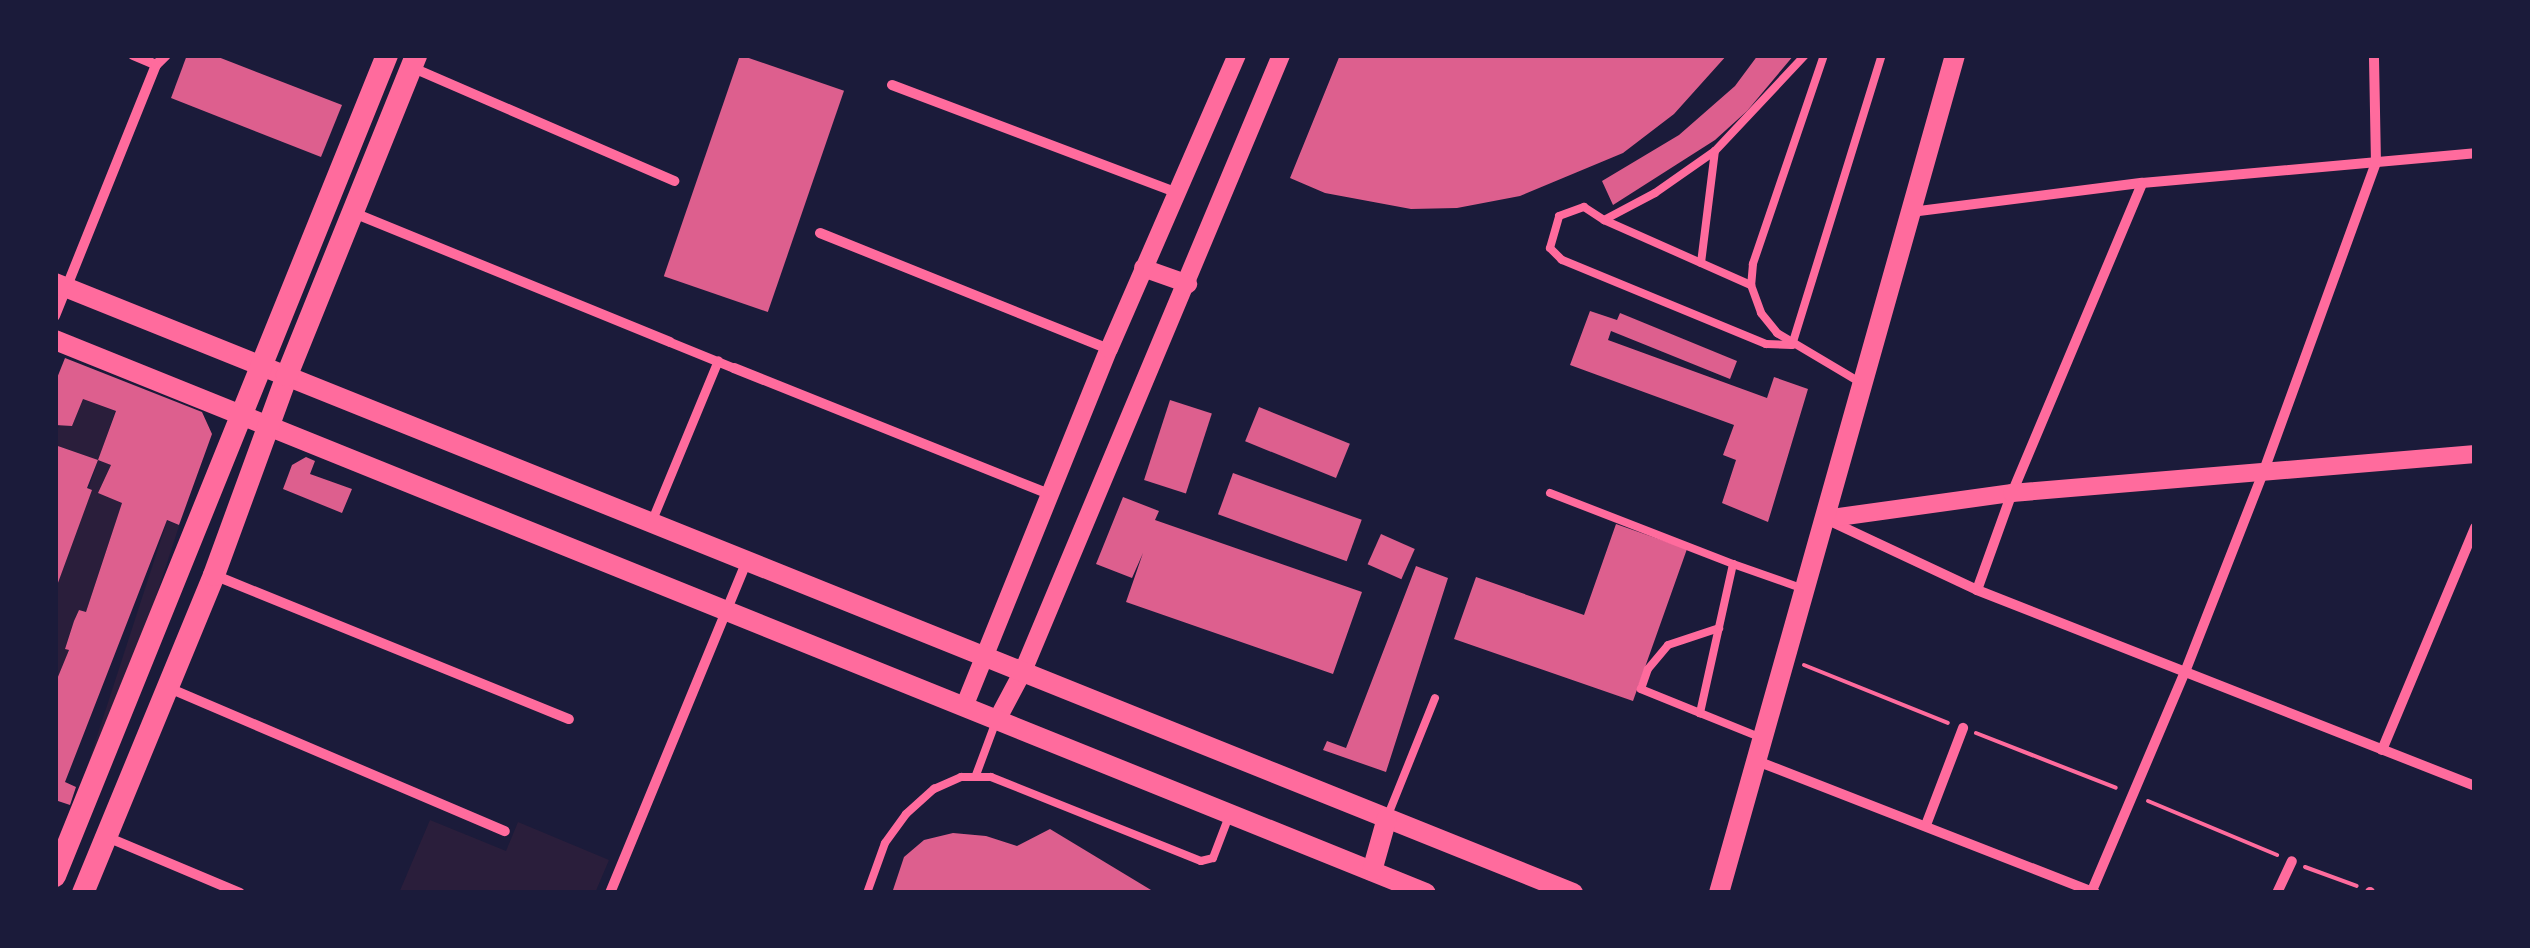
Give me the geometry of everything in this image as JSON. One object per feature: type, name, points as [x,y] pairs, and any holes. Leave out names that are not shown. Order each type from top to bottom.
[{"type":"main road","points":[[55,876],[387,55]]},
{"type":"main road","points":[[1719,893],[1955,55]]},
{"type":"main road","points":[[83,893],[214,575],[287,375],[414,61]]},
{"type":"main road","points":[[61,286],[1573,893]]},
{"type":"main road","points":[[55,340],[1426,893]]},
{"type":"main road","points":[[1372,871],[1387,818]]},
{"type":"street","points":[[133,55],[156,65]]},
{"type":"street","points":[[55,316],[61,286],[156,65],[166,55]]},
{"type":"street","points":[[997,720],[1023,671],[1281,55]]},
{"type":"street","points":[[1756,760],[2093,892],[2263,473],[2376,162],[2374,55]]},
{"type":"street","points":[[964,707],[987,658],[1108,349],[1233,56]]},
{"type":"street","points":[[414,61],[674,182]]},
{"type":"street","points":[[892,84],[1175,192]]},
{"type":"street","points":[[1911,212],[2142,183],[2475,153]]},
{"type":"street","points":[[1977,590],[2012,494],[2142,183]]},
{"type":"street","points":[[353,213],[1052,495]]},
{"type":"street","points":[[820,233],[1108,349]]},
{"type":"street","points":[[1143,268],[1188,284]]},
{"type":"street","points":[[651,522],[718,360]]},
{"type":"street","points":[[1824,519],[2012,494],[2475,454]]},
{"type":"street","points":[[1824,519],[1977,590],[2475,786]]},
{"type":"street","points":[[2382,750],[2475,528]]},
{"type":"street","points":[[610,893],[747,561]]},
{"type":"street","points":[[2462,562],[2475,568]]},
{"type":"street","points":[[214,575],[569,719]]},
{"type":"street","points":[[169,688],[505,831]]},
{"type":"street","points":[[1926,825],[1963,728]]},
{"type":"street","points":[[106,837],[240,893]]},
{"type":"street","points":[[2277,893],[2292,862]]},
{"type":"lane","points":[[1604,220],[1655,192],[1715,151],[1805,55]]},
{"type":"lane","points":[[1824,55],[1753,264],[1751,285],[1761,312],[1792,345],[1862,384]]},
{"type":"lane","points":[[1792,345],[1882,55]]},
{"type":"lane","points":[[1702,263],[1715,151]]},
{"type":"lane","points":[[1751,285],[1604,220],[1584,207],[1559,216],[1550,248],[1562,260],[1766,344],[1792,345]]},
{"type":"lane","points":[[1550,493],[1804,590]]},
{"type":"lane","points":[[1700,713],[1733,564]]},
{"type":"lane","points":[[1719,628],[1668,645],[1648,668],[1641,689],[1762,739]]},
{"type":"lane","points":[[1387,818],[1435,698]]},
{"type":"lane","points":[[976,776],[997,720]]},
{"type":"lane","points":[[867,893],[885,843],[906,814],[934,788],[976,776],[991,778],[1201,862],[1213,858],[1230,814]]},
{"type":"path","points":[[1785,658],[2370,892]]},
{"type":"shaded area","points":[[83,399],[115,411],[99,459],[111,465],[98,493],[122,503],[86,612],[79,610],[74,621],[65,648],[69,650],[55,684],[55,592],[98,460],[55,445],[55,431]]},
{"type":"shaded area","points":[[167,521],[179,525],[93,791],[80,787]]},
{"type":"shaded area","points":[[430,820],[506,851],[518,822],[609,860],[595,893],[399,893]]},
{"type":"building","points":[[187,55],[213,55],[342,105],[321,157],[171,98]]},
{"type":"building","points":[[740,55],[844,91],[768,312],[664,276]]},
{"type":"building","points":[[1340,55],[1727,55],[1674,114],[1623,153],[1520,196],[1457,208],[1411,209],[1325,193],[1290,178]]},
{"type":"building","points":[[1758,55],[1794,55],[1747,111],[1715,140],[1613,205],[1602,181],[1679,135],[1735,86]]},
{"type":"building","points":[[1590,311],[1617,320],[1620,313],[1737,361],[1730,379],[1611,331],[1608,340],[1767,398],[1774,377],[1808,389],[1768,522],[1722,503],[1736,460],[1723,455],[1734,425],[1570,365]]},
{"type":"building","points":[[65,358],[202,412],[212,434],[179,525],[167,520],[65,782],[76,787],[70,805],[58,801],[55,808],[55,684],[69,650],[65,649],[74,621],[79,610],[86,612],[122,503],[98,493],[111,465],[98,460],[116,411],[83,399],[72,426],[55,425],[55,383]]},
{"type":"building","points":[[1170,400],[1212,414],[1186,493],[1144,480]]},
{"type":"building","points":[[1259,407],[1350,444],[1336,478],[1245,441]]},
{"type":"building","points":[[55,445],[98,460],[87,488],[92,490],[55,591]]},
{"type":"building","points":[[306,457],[315,461],[310,474],[352,489],[342,513],[283,489],[292,465]]},
{"type":"building","points":[[1233,473],[1362,520],[1347,561],[1218,514]]},
{"type":"building","points":[[1123,497],[1159,511],[1155,520],[1362,592],[1333,674],[1126,602],[1143,553],[1132,578],[1096,564]]},
{"type":"building","points":[[1616,524],[1687,549],[1633,701],[1454,639],[1476,577],[1584,615]]},
{"type":"building","points":[[1381,534],[1415,549],[1401,579],[1368,564]]},
{"type":"building","points":[[1416,566],[1448,578],[1386,772],[1323,750],[1327,741],[1346,748]]},
{"type":"building","points":[[1050,829],[1156,893],[892,893],[904,857],[924,840],[953,833],[986,836],[1017,846]]}]
